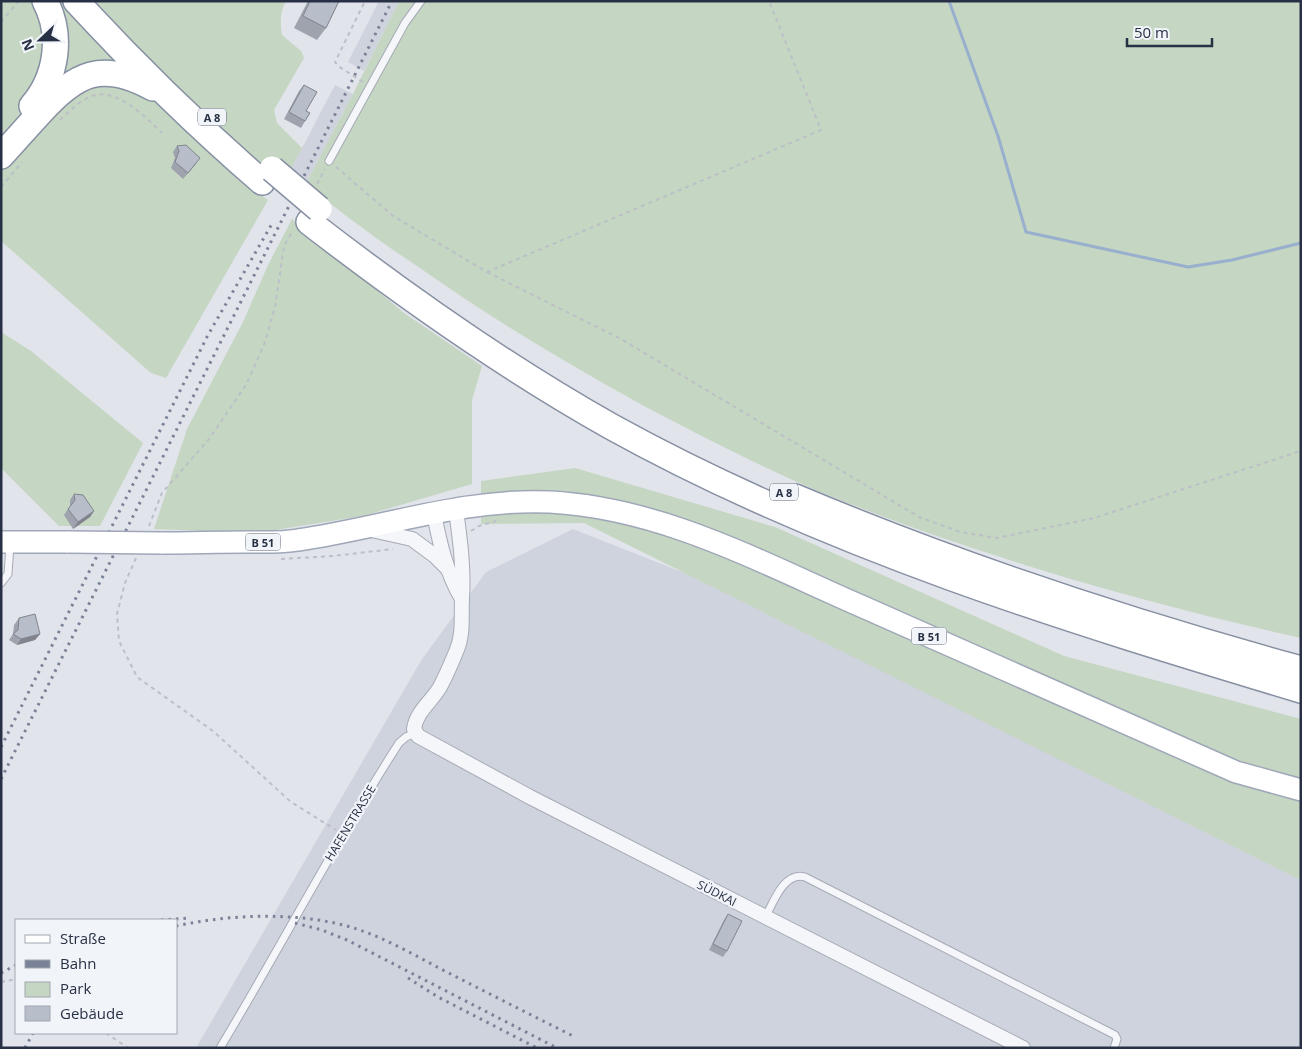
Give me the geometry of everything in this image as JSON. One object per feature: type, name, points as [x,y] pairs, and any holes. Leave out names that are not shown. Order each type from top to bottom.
[{"type":"highway","name":"A 8","points":[[76,1],[166,96],[210,138],[267,176]]},
{"type":"highway","name":"A 8","points":[[99,1],[267,176],[369,268],[436,317],[548,390],[682,463],[761,501],[890,555],[1000,596],[1145,643],[1301,690]]},
{"type":"highway","points":[[1,142],[41,96],[51,75],[55,57],[55,39],[54,25],[47,4]]},
{"type":"highway","points":[[13,158],[52,100],[64,88],[92,74],[109,73],[140,81],[166,96]]},
{"type":"highway","name":"A 8","points":[[309,212],[557,376],[646,426],[761,482],[876,530],[1053,594],[1301,670]]},
{"type":"main road","name":"B 51","points":[[6,542],[68,542],[154,536],[285,541],[364,529],[456,510],[507,503],[551,502],[593,506],[652,519],[736,549],[828,592],[1236,772],[1301,790]]},
{"type":"street","points":[[415,733],[414,726],[418,717],[439,688],[457,650],[463,619],[462,599],[464,585],[456,510]]},
{"type":"street","points":[[434,514],[447,568],[462,599]]},
{"type":"street","points":[[364,529],[412,539],[435,556],[447,568]]},
{"type":"street","name":"SÜDKAI","points":[[415,733],[428,743],[513,788],[1023,1048]]},
{"type":"lane","points":[[329,161],[405,23],[420,1]]},
{"type":"lane","points":[[1,583],[8,574],[6,542]]},
{"type":"lane","name":"HAFENSTRASSE","points":[[220,1048],[342,834],[399,743],[415,733]]},
{"type":"lane","points":[[765,918],[784,885],[796,876],[805,877],[1115,1035],[1117,1037],[1114,1048]]},
{"type":"path","points":[[1,22],[18,1]]},
{"type":"path","points":[[365,1],[335,62],[338,66],[371,87]]},
{"type":"path","points":[[487,272],[820,130],[769,1]]},
{"type":"path","points":[[60,120],[86,99],[92,96],[105,95],[122,101],[143,114],[162,133]]},
{"type":"path","points":[[1,187],[13,158]]},
{"type":"path","points":[[154,536],[162,493],[209,439],[246,385],[264,345],[275,307],[284,246],[309,212],[329,161],[393,216],[487,272],[621,339],[919,517],[960,532],[997,538],[1094,518],[1301,451]]},
{"type":"path","points":[[459,533],[472,531],[479,526],[501,519]]},
{"type":"path","points":[[279,559],[333,556],[397,548]]},
{"type":"path","points":[[136,556],[117,614],[119,641],[137,677],[213,732],[291,802],[342,834]]},
{"type":"path","points":[[1,982],[15,979]]},
{"type":"path","points":[[107,1034],[128,1048]]},
{"type":"shaded area","points":[[379,1],[399,1],[364,71],[348,62]]},
{"type":"shaded area","points":[[335,85],[353,94],[306,183],[289,173]]},
{"type":"shaded area","points":[[573,529],[811,623],[1301,879],[1301,1048],[196,1048],[422,659],[486,572]]},
{"type":"green space","points":[[1,1],[35,1],[49,7],[61,1],[286,1],[281,18],[282,35],[301,51],[304,58],[274,110],[277,123],[302,148],[289,173],[256,191],[268,200],[166,378],[151,373],[1,241]]},
{"type":"green space","points":[[399,1],[1301,1],[1301,638],[1240,624],[1056,575],[936,536],[818,491],[709,439],[594,378],[497,319],[376,238],[306,183]]},
{"type":"green space","points":[[292,219],[404,313],[482,366],[472,400],[472,484],[363,516],[256,533],[154,529],[187,429],[243,322],[268,265]]},
{"type":"green space","points":[[1,332],[31,351],[143,443],[100,526],[59,526],[1,468]]},
{"type":"green space","points":[[575,468],[775,527],[1064,656],[1301,719],[1301,880],[584,523],[481,524],[481,481]]},
{"type":"building","points":[[310,1],[339,1],[326,28],[303,16]]},
{"type":"building","points":[[304,85],[317,92],[306,111],[310,113],[305,121],[289,112]]},
{"type":"building","points":[[186,145],[200,158],[188,173],[175,162],[179,151],[177,146]]},
{"type":"building","points":[[74,494],[83,495],[94,511],[78,522],[68,509],[75,500]]},
{"type":"building","points":[[35,614],[40,634],[21,639],[13,634],[18,630],[19,618]]},
{"type":"building","points":[[728,914],[742,921],[727,951],[713,944]]},
{"type":"waterway","points":[[949,1],[998,136],[1026,232],[1188,267],[1232,260],[1301,243]]},
{"type":"railway","points":[[1,779],[392,1]]},
{"type":"railway","points":[[1,747],[208,335],[273,222]]},
{"type":"railway","points":[[178,926],[236,917],[278,916],[319,920],[352,927],[390,943],[575,1037]]},
{"type":"railway","points":[[175,919],[189,918]]},
{"type":"railway","points":[[295,923],[322,930],[347,940],[557,1048]]},
{"type":"railway","points":[[1,973],[15,966]]},
{"type":"railway","points":[[408,978],[438,997],[537,1048]]},
{"type":"railway","points":[[25,1048],[32,1034]]}]
